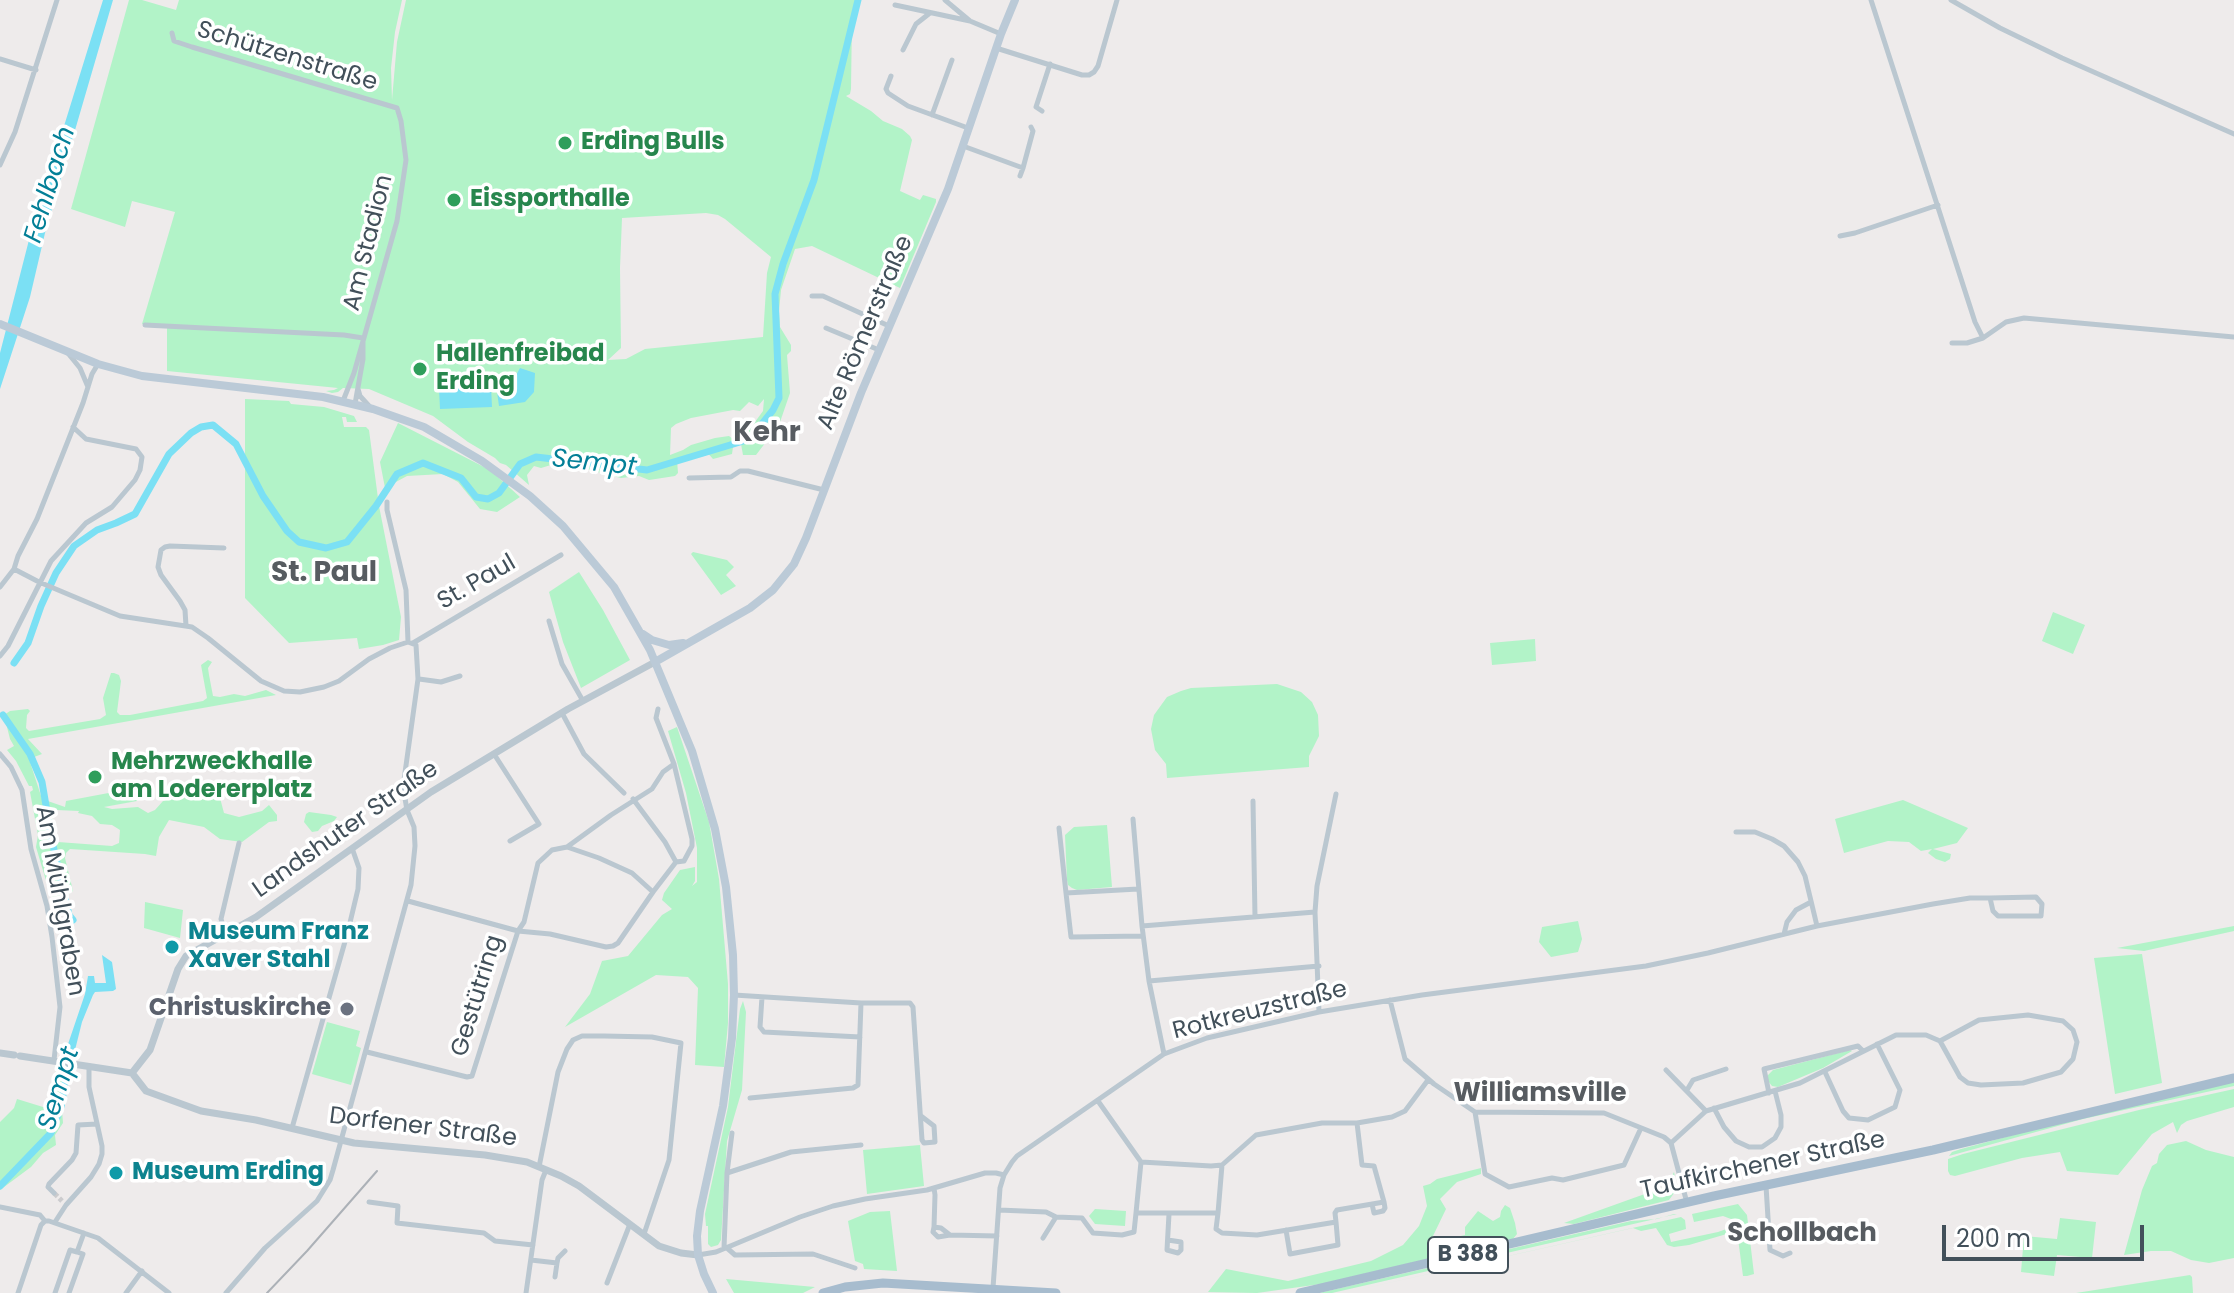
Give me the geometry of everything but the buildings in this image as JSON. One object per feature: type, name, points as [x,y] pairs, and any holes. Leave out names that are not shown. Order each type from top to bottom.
[{"type":"main road","name":"Alte Römerstraße","points":[[655,662],[750,608],[782,581],[801,550],[843,436],[948,189],[1015,0]]},
{"type":"main road","points":[[0,324],[98,364],[163,380],[278,390],[343,401],[430,430],[501,473],[548,511],[582,546],[614,587],[642,633],[692,751],[715,829],[726,887],[734,995],[728,1072],[697,1236],[698,1255],[713,1293]]},
{"type":"main road","points":[[642,633],[669,645],[688,643]]},
{"type":"main road","name":"Taufkirchener Straße","points":[[1300,1293],[1687,1203],[1933,1150],[2234,1078]]},
{"type":"main road","points":[[823,1293],[865,1284],[920,1289],[993,1288],[1056,1293]]},
{"type":"street","points":[[0,165],[15,132],[57,0]]},
{"type":"street","points":[[945,0],[970,21]]},
{"type":"street","points":[[996,48],[1082,75],[1092,74],[1098,66],[1117,0]]},
{"type":"street","points":[[1871,0],[1975,322],[1983,338]]},
{"type":"street","points":[[1951,0],[2049,52],[2234,134]]},
{"type":"street","points":[[895,5],[970,21],[1001,34]]},
{"type":"street","points":[[903,50],[916,24],[931,13]]},
{"type":"street","name":"Schützenstraße","points":[[172,33],[174,41],[192,47],[397,108]]},
{"type":"street","points":[[0,59],[36,70]]},
{"type":"street","points":[[932,115],[952,60]]},
{"type":"street","points":[[1042,111],[1036,107],[1050,64]]},
{"type":"street","points":[[891,76],[886,89],[888,93],[908,106],[969,128]]},
{"type":"street","name":"Am Stadion","points":[[343,401],[354,373],[397,221],[406,173],[397,108]]},
{"type":"street","points":[[1020,176],[1033,131],[1031,127]]},
{"type":"street","points":[[963,146],[1023,168]]},
{"type":"street","points":[[1840,236],[1938,205]]},
{"type":"street","points":[[812,296],[823,296],[889,326]]},
{"type":"street","points":[[1952,343],[1983,338],[2006,322],[2024,318],[2234,337]]},
{"type":"street","name":"Am Stadion","points":[[145,325],[363,338]]},
{"type":"street","points":[[826,328],[879,350]]},
{"type":"street","name":"Am Stadion","points":[[355,404],[363,359],[363,338]]},
{"type":"street","points":[[67,351],[80,368],[88,387]]},
{"type":"street","points":[[0,587],[14,569],[37,519],[98,364]]},
{"type":"street","points":[[358,388],[365,403],[373,409]]},
{"type":"street","points":[[0,656],[51,561],[86,523],[112,507],[135,480],[142,462],[141,452],[136,449],[86,439],[73,427]]},
{"type":"street","points":[[689,478],[731,477],[740,471],[748,471],[824,490]]},
{"type":"street","points":[[226,1293],[265,1248],[317,1201],[330,1180],[408,901],[415,846],[414,827],[407,810],[403,781],[418,679],[418,650],[411,642],[406,590],[387,502]]},
{"type":"street","points":[[14,569],[120,616],[186,626],[185,610],[161,575],[158,559],[165,547],[224,548]]},
{"type":"street","name":"St. Paul","points":[[186,626],[199,630],[261,681],[284,691],[322,688],[339,681],[374,656],[411,642],[561,555]]},
{"type":"street","points":[[549,621],[562,664],[583,701]]},
{"type":"street","name":"Landshuter Straße","points":[[132,1073],[150,1050],[178,969],[186,956],[256,917],[407,810],[494,754],[655,662]]},
{"type":"street","points":[[418,679],[441,682],[460,676]]},
{"type":"street","points":[[658,709],[656,718],[674,764],[692,846],[684,861],[676,862],[613,946],[518,931],[524,922],[538,863],[552,850],[567,847],[652,789],[663,772],[674,764]]},
{"type":"street","points":[[562,713],[584,754],[624,793]]},
{"type":"street","name":"Am Mühlgraben","points":[[0,754],[11,767],[22,790],[31,849],[47,906],[60,1007],[57,1061]]},
{"type":"street","points":[[494,754],[539,824],[510,841]]},
{"type":"street","points":[[1319,1012],[1315,912],[1317,886],[1336,794]]},
{"type":"street","points":[[632,800],[665,842],[676,862]]},
{"type":"street","points":[[1253,801],[1255,917]]},
{"type":"street","points":[[1133,819],[1143,936],[1164,1054]]},
{"type":"street","points":[[1059,828],[1071,937],[1143,936]]},
{"type":"street","points":[[1736,832],[1755,832],[1784,846],[1798,862],[1805,876],[1817,926]]},
{"type":"street","points":[[226,935],[221,919],[239,843]]},
{"type":"street","points":[[567,847],[632,873],[653,892]]},
{"type":"street","points":[[292,1128],[358,889],[359,868],[352,848]]},
{"type":"street","points":[[1066,893],[1138,889]]},
{"type":"street","name":"Rotkreuzstraße","points":[[1004,1175],[1017,1156],[1164,1054],[1207,1038],[1319,1012],[1390,1000],[1630,969],[1817,926],[1933,904],[1990,898],[2036,897],[2042,904],[2041,916],[1998,916],[1993,911],[1990,898]]},
{"type":"street","name":"Gestütring","points":[[367,1052],[472,1076],[518,931],[408,901]]},
{"type":"street","points":[[1784,934],[1787,922],[1796,910],[1811,902]]},
{"type":"street","points":[[1142,926],[1315,912]]},
{"type":"street","points":[[1149,981],[1319,966]]},
{"type":"street","points":[[734,995],[861,1003],[908,1002],[913,1006],[921,1116],[924,1143],[935,1142],[934,1126],[921,1116]]},
{"type":"street","points":[[762,997],[760,1028],[763,1032],[860,1037]]},
{"type":"street","points":[[1390,1000],[1405,1059],[1428,1080],[1475,1112],[1604,1113],[1664,1137],[1671,1143],[1687,1203]]},
{"type":"street","points":[[750,1098],[858,1085],[861,1003]]},
{"type":"street","points":[[1671,1143],[1706,1111],[1800,1083],[1896,1035],[1926,1035],[1940,1041],[1960,1077],[1968,1083],[1981,1085],[2023,1083],[2061,1072],[2073,1059],[2077,1042],[2073,1030],[2063,1021],[2028,1015],[1979,1020],[1940,1041]]},
{"type":"street","points":[[526,1293],[558,1072],[573,1040],[582,1036],[652,1037],[681,1043],[669,1160],[644,1234]]},
{"type":"street","points":[[1825,1072],[1849,1118],[1868,1120],[1895,1107],[1900,1090],[1877,1044]]},
{"type":"street","points":[[1714,1108],[1736,1141],[1749,1147],[1762,1147],[1775,1138],[1781,1127],[1780,1109],[1764,1069],[1858,1046],[1863,1051]]},
{"type":"street","points":[[0,1053],[132,1073]]},
{"type":"street","points":[[55,1222],[64,1203],[91,1177],[99,1164],[102,1146],[89,1087],[89,1066]]},
{"type":"street","points":[[1687,1090],[1693,1080],[1726,1069]]},
{"type":"street","points":[[1666,1070],[1706,1111]]},
{"type":"street","name":"Dorfener Straße","points":[[132,1073],[146,1091],[201,1111],[292,1128],[341,1141],[510,1158],[571,1182],[665,1248],[698,1255]]},
{"type":"street","points":[[1141,1162],[1222,1165],[1256,1135],[1322,1123],[1357,1123],[1392,1117],[1405,1111],[1428,1080]]},
{"type":"street","points":[[999,1210],[1046,1212],[1056,1217],[1082,1218],[1093,1233],[1122,1235],[1134,1232],[1141,1162],[1098,1101]]},
{"type":"street","points":[[1475,1112],[1485,1174],[1509,1187],[1552,1178],[1563,1180],[1624,1165],[1641,1128]]},
{"type":"street","points":[[1286,1230],[1290,1254],[1338,1245],[1337,1210],[1384,1202],[1374,1166],[1362,1165],[1357,1123]]},
{"type":"street","points":[[54,1193],[49,1184],[76,1153],[78,1125],[97,1124]]},
{"type":"street","points":[[725,1248],[727,1173],[732,1133]]},
{"type":"street","points":[[727,1173],[791,1152],[861,1145]]},
{"type":"street","points":[[1222,1165],[1216,1229],[1222,1233],[1257,1235],[1336,1222]]},
{"type":"street","points":[[698,1255],[725,1248],[833,1206],[934,1188],[985,1173],[1004,1175],[1000,1188],[993,1288]]},
{"type":"street","points":[[1766,1186],[1770,1250],[1783,1256],[1790,1253]]},
{"type":"street","points":[[934,1188],[933,1232],[938,1237],[997,1236]]},
{"type":"street","points":[[369,1202],[398,1206],[397,1223],[484,1233],[495,1241],[533,1245]]},
{"type":"street","points":[[0,1207],[40,1215],[45,1221],[55,1222],[108,1244],[169,1293]]},
{"type":"street","points":[[1136,1213],[1218,1213]]},
{"type":"street","points":[[1168,1240],[1169,1214]]},
{"type":"street","points":[[1043,1238],[1056,1217]]},
{"type":"street","points":[[18,1293],[45,1221]]},
{"type":"street","points":[[607,1283],[630,1223]]},
{"type":"street","points":[[77,1252],[84,1233]]},
{"type":"street","points":[[725,1248],[735,1255],[813,1254],[855,1268]]},
{"type":"street","points":[[55,1293],[70,1250],[83,1254],[69,1293]]},
{"type":"street","points":[[555,1277],[558,1258],[565,1251]]},
{"type":"street","points":[[531,1260],[557,1263]]},
{"type":"street","points":[[126,1293],[142,1271]]},
{"type":"green space","points":[[129,0],[142,0],[176,10],[179,0],[402,0],[391,68],[392,100],[397,42],[406,0],[856,0],[852,17],[851,89],[846,96],[910,136],[912,140],[900,191],[920,200],[923,195],[936,199],[900,288],[812,246],[795,249],[781,290],[779,311],[780,327],[791,345],[787,355],[790,393],[779,425],[756,455],[743,455],[741,444],[744,432],[763,411],[764,399],[758,406],[749,402],[740,411],[691,418],[671,428],[670,455],[715,438],[729,436],[734,440],[732,454],[713,459],[705,450],[677,460],[678,473],[675,476],[649,480],[639,476],[621,478],[574,466],[534,466],[527,475],[529,485],[506,465],[433,416],[369,389],[343,388],[332,393],[326,391],[338,388],[167,371],[167,326],[142,324],[175,212],[132,201],[125,227],[71,209]],"holes":[[[718,215],[771,257],[763,337],[645,349],[626,359],[608,360],[621,348],[622,218]]]},
{"type":"green space","points":[[245,399],[289,401],[291,404],[324,407],[354,416],[357,422],[347,422],[346,417],[342,417],[344,427],[366,427],[369,430],[379,506],[401,617],[399,640],[359,649],[357,638],[289,643],[245,598]]},
{"type":"green space","points":[[398,423],[490,470],[520,497],[497,512],[480,509],[458,482],[443,474],[407,476],[394,483],[386,493],[380,462]]},
{"type":"green space","points":[[691,554],[727,560],[734,567],[726,575],[736,586],[721,595]]},
{"type":"green space","points":[[579,572],[630,660],[581,688],[563,642],[549,592]]},
{"type":"green space","points":[[2053,612],[2085,625],[2073,654],[2042,641]]},
{"type":"green space","points":[[1535,639],[1536,661],[1492,665],[1490,643]]},
{"type":"green space","points":[[208,660],[212,662],[208,668],[213,696],[245,696],[266,690],[276,695],[28,739],[42,754],[29,759],[42,799],[65,807],[66,801],[135,788],[137,801],[104,807],[138,807],[148,813],[163,801],[203,789],[213,791],[220,798],[224,813],[239,817],[262,811],[269,805],[277,815],[277,821],[269,822],[242,842],[220,839],[204,827],[169,820],[159,837],[156,856],[70,849],[65,858],[73,891],[53,897],[36,847],[38,835],[30,792],[32,786],[29,786],[7,750],[14,746],[4,715],[10,711],[28,709],[26,728],[29,731],[100,719],[106,715],[103,698],[111,673],[119,675],[121,681],[117,712],[120,715],[203,701],[207,698],[201,665]],"holes":[[[79,811],[92,816],[100,824],[112,825],[120,830],[119,843],[112,846],[58,842],[52,827],[53,812]]]},
{"type":"green space","points":[[1277,684],[1301,692],[1312,702],[1318,715],[1319,736],[1309,756],[1309,767],[1167,778],[1166,764],[1155,750],[1151,729],[1154,715],[1167,697],[1191,688]]},
{"type":"green space","points":[[677,727],[709,822],[719,879],[728,984],[724,1067],[695,1065],[698,988],[688,977],[656,975],[565,1027],[590,994],[602,961],[628,956],[662,915],[672,909],[662,900],[680,870],[695,867],[692,886],[697,882],[697,848],[686,793],[668,731]]},
{"type":"green space","points":[[1903,800],[1968,828],[1957,843],[1933,849],[1951,854],[1950,859],[1945,862],[1936,859],[1928,853],[1932,849],[1921,851],[1909,842],[1888,841],[1844,853],[1835,819]]},
{"type":"green space","points":[[309,812],[337,817],[312,832],[304,822]]},
{"type":"green space","points":[[1107,825],[1112,887],[1072,888],[1067,880],[1065,835],[1074,827]]},
{"type":"green space","points":[[145,902],[183,910],[180,938],[144,928]]},
{"type":"green space","points":[[1578,921],[1582,939],[1578,952],[1551,957],[1539,942],[1542,927]]},
{"type":"green space","points":[[2234,926],[2234,931],[2144,951],[2117,948]]},
{"type":"green space","points":[[2142,954],[2162,1083],[2115,1094],[2094,958]]},
{"type":"green space","points":[[743,1001],[746,1012],[742,1090],[727,1141],[721,1240],[711,1247],[708,1244],[705,1214],[728,1107]]},
{"type":"green space","points":[[327,1022],[360,1031],[356,1046],[361,1048],[351,1085],[312,1074]]},
{"type":"green space","points":[[1850,1050],[1823,1068],[1778,1087],[1768,1081],[1768,1075],[1773,1070]]},
{"type":"green space","points":[[56,1069],[64,1071],[61,1097],[63,1123],[55,1135],[56,1145],[0,1190],[0,1122],[14,1108],[17,1099],[43,1107],[48,1105],[52,1101]]},
{"type":"green space","points":[[2234,1082],[2234,1086],[2083,1119],[1949,1156],[1961,1149],[2043,1127]]},
{"type":"green space","points":[[2234,1089],[2234,1107],[2187,1121],[2177,1133],[2173,1122],[2152,1134],[2118,1175],[2067,1171],[2060,1152],[2022,1158],[1955,1176],[1948,1171],[1948,1159],[1963,1154]]},
{"type":"green space","points":[[2186,1141],[2234,1157],[2234,1258],[2209,1263],[2191,1260],[2171,1251],[2124,1255],[2152,1166],[2167,1145]]},
{"type":"green space","points":[[920,1145],[924,1186],[867,1194],[863,1150]]},
{"type":"green space","points":[[1481,1168],[1481,1174],[1457,1182],[1440,1199],[1446,1209],[1432,1238],[1443,1240],[1465,1235],[1465,1227],[1478,1211],[1493,1221],[1500,1217],[1505,1205],[1510,1208],[1515,1223],[1517,1234],[1513,1239],[1321,1284],[1257,1293],[1208,1292],[1226,1269],[1288,1281],[1371,1261],[1403,1245],[1419,1226],[1427,1206],[1423,1186],[1437,1179]]},
{"type":"green space","points":[[1674,1172],[1677,1189],[1669,1200],[1574,1224],[1564,1223],[1667,1186]]},
{"type":"green space","points":[[1738,1204],[1747,1215],[1754,1274],[1747,1276],[1743,1276],[1737,1231],[1674,1247],[1667,1245],[1656,1228],[1641,1231],[1633,1228],[1344,1293],[1681,1217],[1685,1220],[1686,1229],[1669,1234],[1671,1242],[1718,1232],[1732,1227],[1731,1219],[1723,1216],[1694,1222],[1692,1214]]},
{"type":"green space","points":[[1095,1209],[1126,1211],[1125,1226],[1095,1224],[1089,1216]]},
{"type":"green space","points":[[890,1211],[897,1271],[864,1269],[863,1264],[855,1261],[848,1221],[870,1212]]},
{"type":"green space","points":[[2060,1218],[2096,1222],[2092,1258],[2057,1255],[2054,1276],[2021,1272],[2024,1236],[2057,1239]]},
{"type":"green space","points":[[1654,1219],[1332,1293],[1319,1293],[1631,1221]]},
{"type":"green space","points":[[2190,1275],[2193,1293],[2076,1293]]},
{"type":"green space","points":[[726,1279],[815,1287],[803,1293],[734,1293]]},
{"type":"water","name":"Fehlbach","points":[[103,0],[113,0],[45,233],[30,297],[0,389],[0,353],[30,236]]},
{"type":"water","points":[[520,368],[535,373],[534,392],[525,402],[499,406],[496,385],[514,379]]},
{"type":"water","points":[[491,386],[492,407],[440,409],[439,388]]},
{"type":"water","points":[[102,955],[112,962],[116,989],[93,995],[82,1022],[66,1081],[64,1066],[67,1047],[88,976],[94,976],[95,983],[106,983]]},
{"type":"waterway","name":"Sempt","points":[[14,663],[28,643],[56,573],[74,546],[97,530],[135,514],[169,454],[201,427],[213,425],[236,444],[263,496],[287,531],[299,542],[326,548],[347,542],[397,474],[423,463],[461,478],[476,497],[488,499],[499,493],[520,464],[536,457],[647,470],[750,439],[779,398],[775,294],[814,180],[858,0]]},
{"type":"waterway","name":"Sempt","points":[[3,715],[30,754],[42,782],[52,841],[69,915],[73,920]]},
{"type":"waterway","name":"Sempt","points":[[0,1186],[51,1133],[61,1107],[67,1071]]},
{"type":"tunnel","points":[[54,1193],[62,1201]]},
{"type":"railway","points":[[267,1293],[377,1171]]},
{"type":"place","name":"Erding Bulls","points":[[565,143]]},
{"type":"place","name":"Eissporthalle","points":[[454,200]]},
{"type":"place","name":"Hallenfreibad Erding","points":[[420,369]]},
{"type":"place","name":"Mehrzweckhalle am Lodererplatz","points":[[95,777]]},
{"type":"place","name":"Museum Franz Xaver Stahl","points":[[172,947]]},
{"type":"place","name":"Christuskirche","points":[[347,1009]]},
{"type":"place","name":"Museum Erding","points":[[116,1173]]},
{"type":"district","name":"Kehr","points":[[767,434]]},
{"type":"district","name":"St. Paul","points":[[324,574]]},
{"type":"district","name":"Williamsville","points":[[1540,1094]]},
{"type":"district","name":"Schollbach","points":[[1802,1234]]}]
